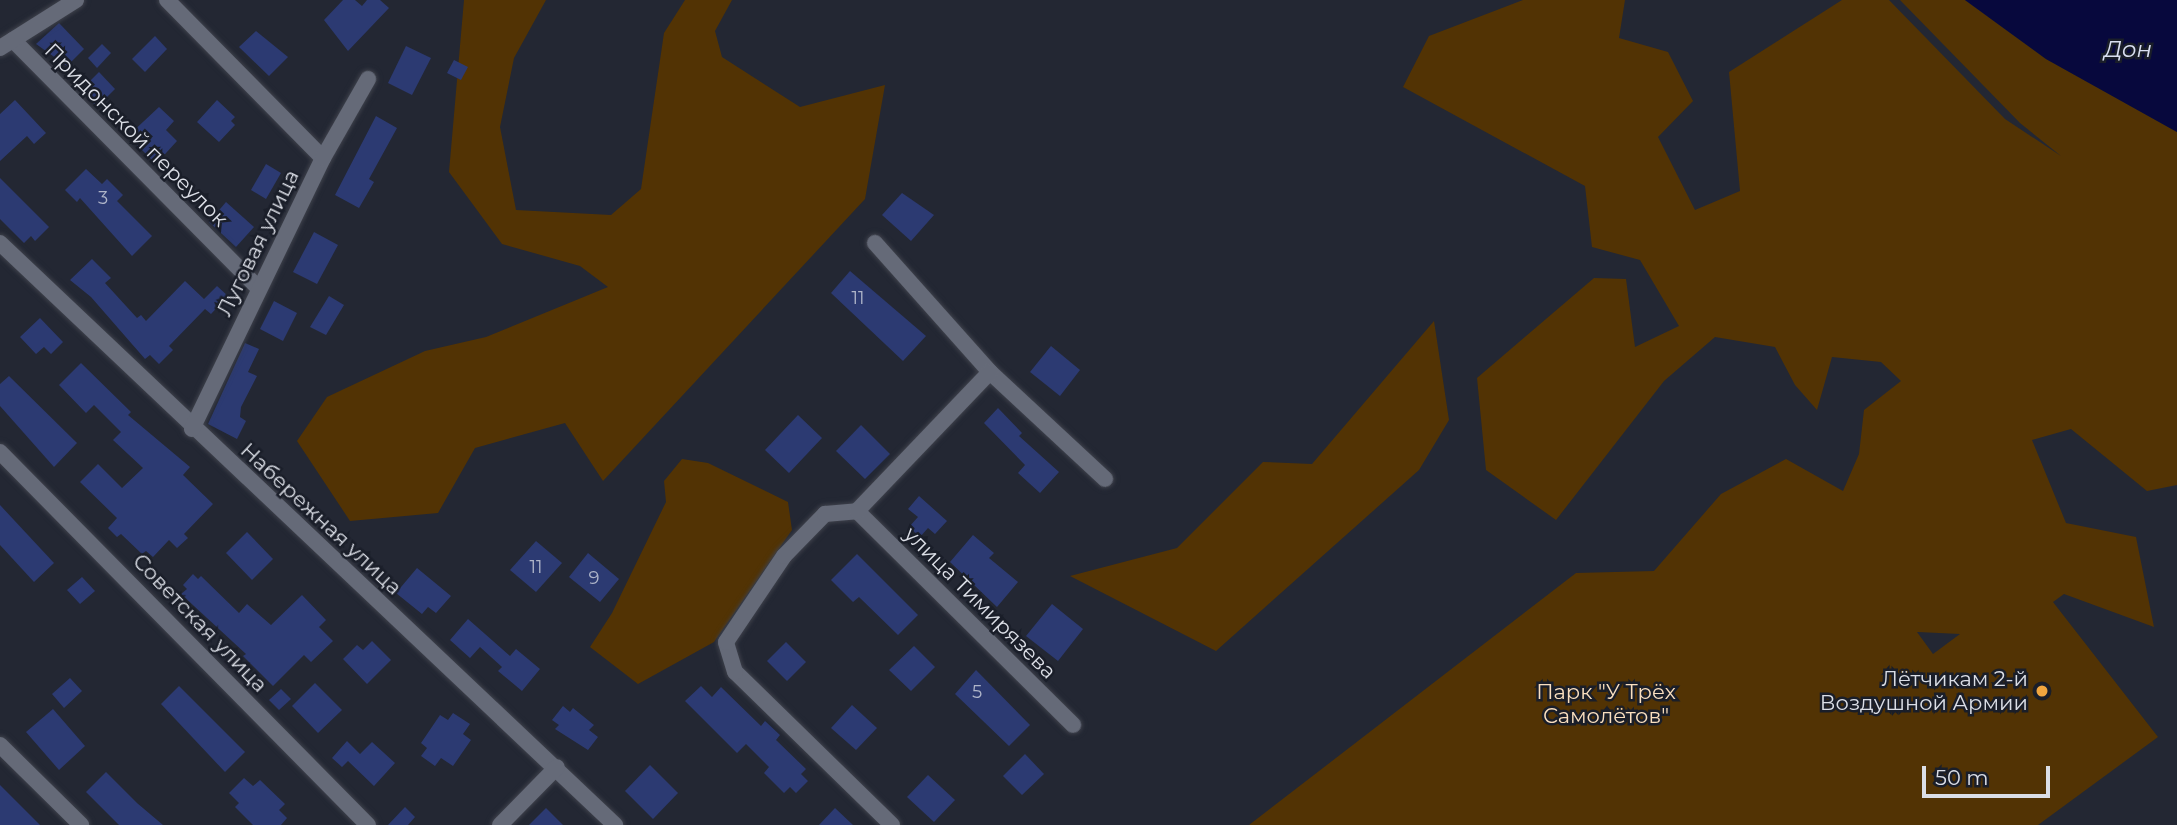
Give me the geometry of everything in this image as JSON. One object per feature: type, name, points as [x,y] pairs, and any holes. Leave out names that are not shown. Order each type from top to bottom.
[{"type":"street","points":[[6,44],[76,0]]},
{"type":"street","points":[[167,0],[323,158]]},
{"type":"street","name":"Придонской переулок","points":[[6,44],[259,289]]},
{"type":"street","name":"Луговая улица","points":[[192,429],[323,158],[368,79]]},
{"type":"street","name":"Набережная улица","points":[[0,243],[192,429],[557,767],[615,825]]},
{"type":"street","points":[[875,243],[990,372],[1105,479]]},
{"type":"street","points":[[892,825],[735,672],[726,642],[784,556],[825,514],[858,511],[990,372]]},
{"type":"street","name":"Советская улица","points":[[0,452],[368,825]]},
{"type":"street","name":"улица Тимирязева","points":[[858,511],[1073,725]]},
{"type":"street","points":[[0,745],[80,825]]},
{"type":"street","points":[[500,825],[557,767]]},
{"type":"green space","points":[[464,0],[546,0],[514,58],[500,127],[516,210],[611,215],[641,189],[664,33],[685,0],[732,0],[715,31],[722,57],[800,107],[885,85],[865,199],[603,481],[565,423],[475,448],[438,513],[350,521],[297,441],[327,397],[425,351],[486,337],[608,287],[580,266],[502,244],[449,172]]},
{"type":"green space","name":"Парк \"У Трёх Самолётов\"","points":[[1523,0],[1625,0],[1619,38],[1668,52],[1693,101],[1658,137],[1695,210],[1740,191],[1729,72],[1842,0],[1889,0],[2005,119],[2061,156],[2020,123],[1900,0],[1965,0],[2046,59],[2177,132],[2177,485],[2147,491],[2071,429],[2032,440],[2066,523],[2136,537],[2154,627],[2064,594],[2053,602],[2158,737],[2038,825],[1249,825],[1576,573],[1654,571],[1721,494],[1786,459],[1843,491],[1859,454],[1864,410],[1901,381],[1881,362],[1832,357],[1817,410],[1795,385],[1775,347],[1715,337],[1664,381],[1556,520],[1486,470],[1477,378],[1594,278],[1626,279],[1635,347],[1679,326],[1640,260],[1592,247],[1585,186],[1403,87],[1429,36]],"holes":[[[1917,632],[1960,634],[1933,654]]]},
{"type":"green space","points":[[1434,321],[1449,420],[1419,470],[1216,651],[1070,576],[1177,548],[1263,462],[1312,464]]},
{"type":"green space","points":[[682,459],[708,463],[788,502],[792,530],[714,642],[638,684],[590,647],[612,613],[666,502],[664,481]]},
{"type":"water","name":"Дон","points":[[1965,0],[2177,0],[2177,132],[2046,59]]},
{"type":"building","points":[[343,0],[355,0],[362,6],[367,0],[380,0],[389,8],[348,51],[324,20]]},
{"type":"building","points":[[59,23],[84,49],[67,66],[36,44]]},
{"type":"building","points":[[256,31],[288,57],[269,76],[239,47]]},
{"type":"building","points":[[155,36],[167,49],[145,72],[132,59]]},
{"type":"building","points":[[102,44],[111,53],[97,68],[88,58]]},
{"type":"building","points":[[406,46],[431,58],[412,95],[388,83]]},
{"type":"building","points":[[454,60],[468,67],[461,80],[447,73]]},
{"type":"building","points":[[99,72],[115,89],[97,107],[81,90]]},
{"type":"building","points":[[15,100],[46,133],[34,144],[27,136],[0,161],[0,114]]},
{"type":"building","points":[[217,100],[235,117],[231,121],[235,125],[219,142],[197,122]]},
{"type":"building","points":[[159,107],[174,121],[166,130],[177,141],[156,164],[128,136]]},
{"type":"building","points":[[376,116],[397,128],[369,179],[374,182],[359,208],[335,195]]},
{"type":"building","points":[[266,164],[281,173],[266,199],[251,190]]},
{"type":"building","points":[[86,169],[102,184],[107,179],[123,195],[117,201],[152,236],[132,256],[80,198],[77,202],[65,190]]},
{"type":"building","points":[[0,178],[49,227],[35,241],[31,236],[24,243],[0,219]]},
{"type":"building","points":[[902,193],[934,215],[911,241],[882,215]]},
{"type":"building","points":[[226,202],[254,227],[236,247],[209,222]]},
{"type":"building","points":[[314,232],[338,245],[317,284],[293,272]]},
{"type":"building","points":[[92,259],[111,278],[105,283],[137,318],[141,315],[146,321],[185,281],[204,299],[217,286],[228,296],[211,314],[205,309],[169,346],[173,350],[159,364],[150,355],[145,359],[91,297],[70,280]]},
{"type":"building","points":[[850,271],[926,336],[903,361],[831,293]]},
{"type":"building","points":[[329,296],[344,305],[326,335],[310,327]]},
{"type":"building","points":[[274,301],[297,313],[283,341],[260,329]]},
{"type":"building","points":[[40,318],[63,342],[51,354],[44,347],[36,354],[20,337]]},
{"type":"building","points":[[245,343],[259,349],[248,372],[257,376],[241,407],[240,417],[246,421],[237,439],[208,424]]},
{"type":"building","points":[[1051,346],[1080,370],[1060,396],[1030,372]]},
{"type":"building","points":[[81,363],[131,412],[128,415],[190,467],[183,475],[213,504],[184,534],[188,538],[177,548],[169,540],[153,557],[146,551],[142,554],[121,534],[117,537],[108,528],[117,518],[80,482],[98,464],[122,488],[143,468],[113,440],[121,432],[94,405],[86,413],[59,385]]},
{"type":"building","points":[[9,376],[77,443],[54,467],[0,406],[0,384]]},
{"type":"building","points":[[998,408],[1022,433],[1019,436],[1059,472],[1040,493],[1018,473],[1025,465],[984,423]]},
{"type":"building","points":[[798,415],[822,438],[789,473],[765,450]]},
{"type":"building","points":[[861,425],[890,454],[865,479],[836,451]]},
{"type":"building","points":[[919,496],[947,521],[935,534],[928,528],[920,537],[909,527],[918,517],[908,509]]},
{"type":"building","points":[[0,505],[54,563],[34,582],[0,545]]},
{"type":"building","points":[[247,532],[273,559],[252,580],[226,553]]},
{"type":"building","points":[[973,535],[994,553],[989,558],[1018,582],[997,607],[950,562]]},
{"type":"building","points":[[536,541],[562,563],[536,592],[510,570]]},
{"type":"building","points":[[588,553],[619,579],[600,602],[569,577]]},
{"type":"building","points":[[857,554],[918,615],[898,635],[859,597],[853,602],[831,580]]},
{"type":"building","points":[[417,568],[451,596],[436,613],[428,607],[422,614],[396,593]]},
{"type":"building","points":[[193,574],[198,579],[201,576],[239,613],[247,604],[271,625],[302,595],[326,620],[319,627],[333,641],[311,662],[304,655],[273,686],[243,656],[246,654],[181,594],[187,589],[183,585]]},
{"type":"building","points":[[82,577],[95,591],[80,604],[67,590]]},
{"type":"building","points":[[1052,604],[1083,629],[1058,661],[1026,636]]},
{"type":"building","points":[[468,619],[510,656],[516,649],[540,669],[522,691],[498,671],[502,667],[480,647],[470,658],[450,640]]},
{"type":"building","points":[[372,641],[391,660],[367,684],[343,659],[357,645],[363,650]]},
{"type":"building","points":[[786,642],[806,662],[787,681],[767,661]]},
{"type":"building","points":[[914,646],[935,667],[911,691],[889,670]]},
{"type":"building","points":[[976,670],[1030,725],[1009,746],[955,694]]},
{"type":"building","points":[[70,678],[82,691],[64,708],[52,694]]},
{"type":"building","points":[[315,683],[342,710],[318,733],[292,706]]},
{"type":"building","points":[[179,686],[245,752],[225,772],[161,704]]},
{"type":"building","points":[[701,686],[712,697],[721,687],[761,726],[765,721],[780,735],[776,740],[806,769],[801,774],[808,781],[796,793],[790,787],[784,793],[764,773],[769,767],[746,744],[737,753],[685,701]]},
{"type":"building","points":[[281,689],[291,699],[279,710],[269,700]]},
{"type":"building","points":[[852,705],[877,728],[856,750],[831,728]]},
{"type":"building","points":[[563,706],[570,712],[573,708],[594,725],[589,730],[598,737],[588,750],[555,729],[559,725],[552,720]]},
{"type":"building","points":[[53,709],[85,746],[59,770],[26,732]]},
{"type":"building","points":[[453,713],[470,724],[463,734],[471,740],[453,766],[441,758],[435,766],[421,756],[427,748],[421,743],[440,715],[448,720]]},
{"type":"building","points":[[347,741],[360,754],[372,742],[395,763],[374,786],[348,761],[342,767],[332,758]]},
{"type":"building","points":[[1025,754],[1044,774],[1022,795],[1003,776]]},
{"type":"building","points":[[650,765],[678,793],[653,819],[625,791]]},
{"type":"building","points":[[106,772],[163,825],[119,825],[86,792]]},
{"type":"building","points":[[928,775],[955,800],[934,822],[907,797]]},
{"type":"building","points":[[244,778],[253,786],[260,780],[285,804],[279,810],[287,818],[281,825],[253,825],[235,807],[239,803],[229,793]]},
{"type":"building","points":[[0,785],[40,825],[0,825]]},
{"type":"building","points":[[405,807],[415,817],[408,825],[388,825]]},
{"type":"building","points":[[546,808],[563,825],[529,825]]},
{"type":"building","points":[[835,808],[853,825],[819,825]]},
{"type":"place","name":"Лётчикам 2-й Воздушной Армии","points":[[2042,691]]}]
